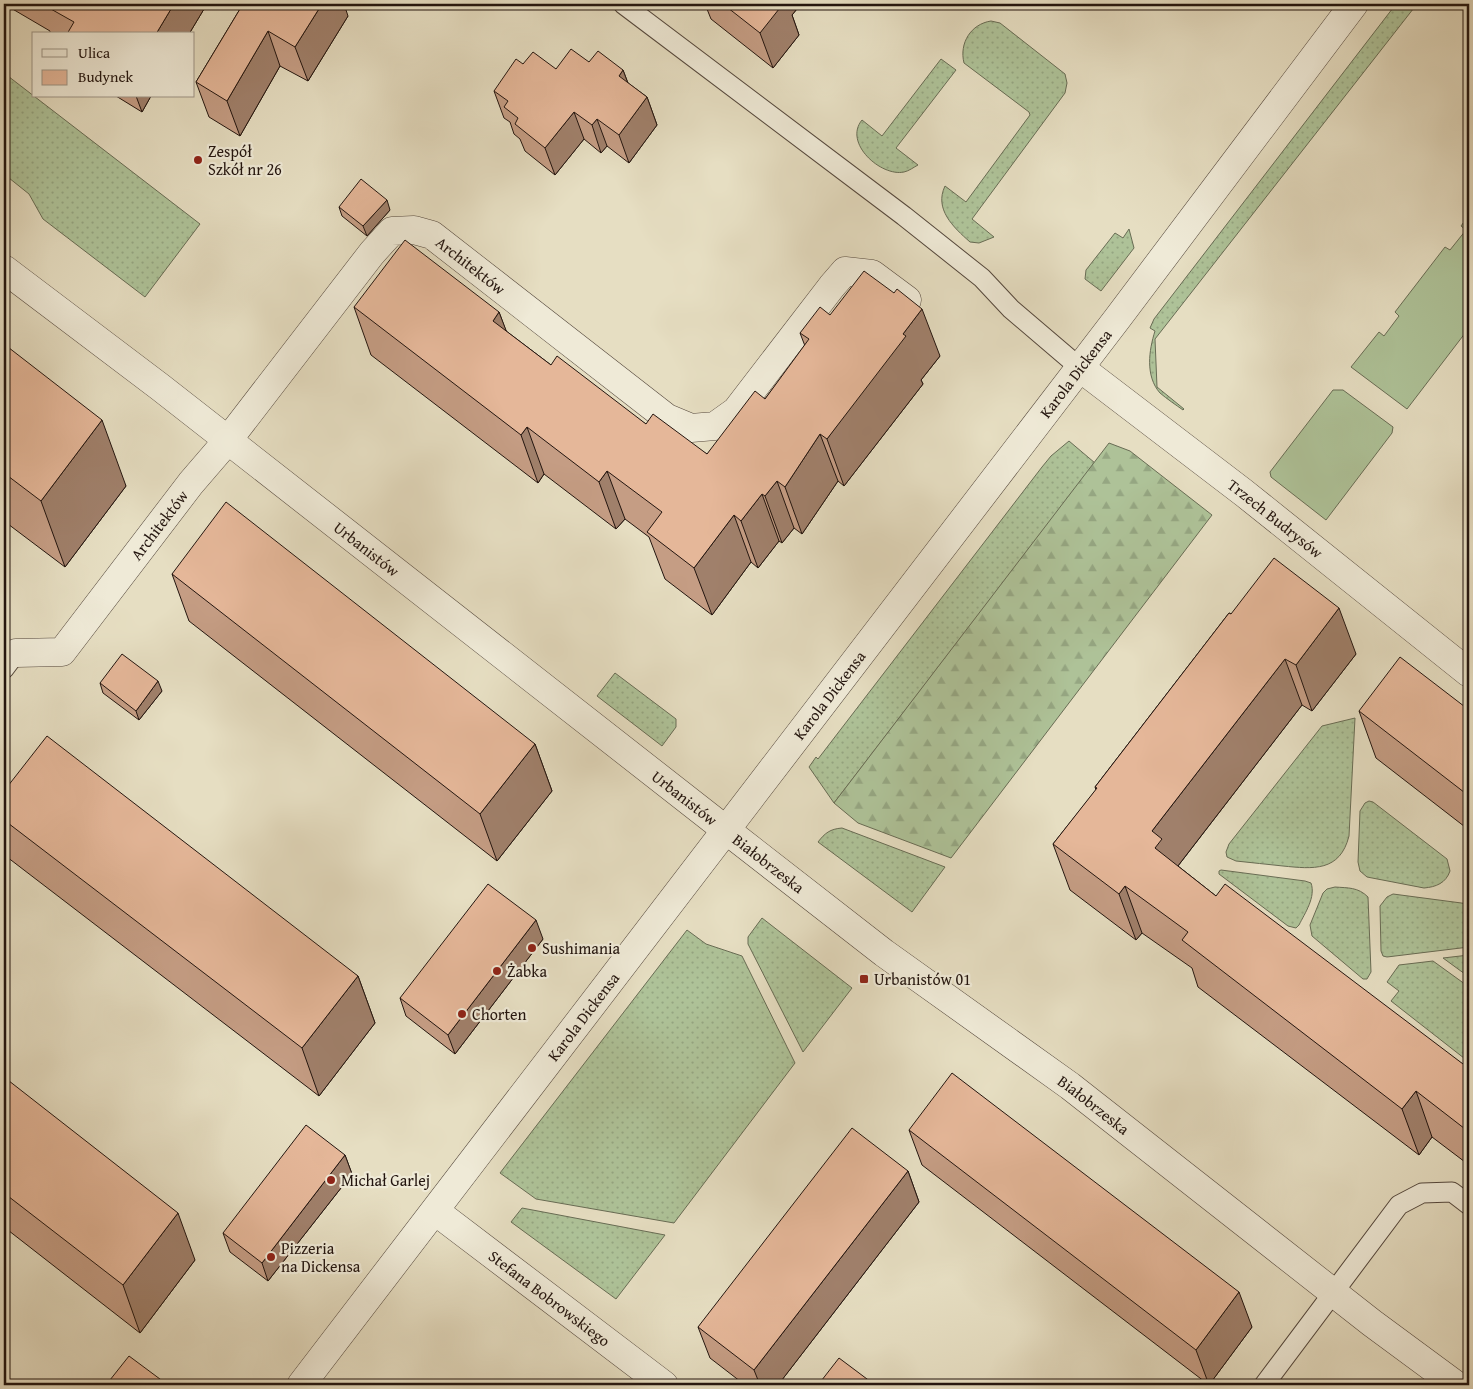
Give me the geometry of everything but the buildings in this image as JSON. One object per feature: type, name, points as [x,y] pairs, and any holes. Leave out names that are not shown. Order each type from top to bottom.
[{"type":"street","name":"Karola Dickensa","points":[[301,1385],[1354,4]]},
{"type":"street","name":"Architektów","points":[[10,661],[62,652],[191,483],[228,440],[372,253],[392,231],[414,230],[432,235],[667,418],[691,428],[715,426],[736,411],[845,271],[872,274],[907,300]]},
{"type":"street","name":"Urbanistów","points":[[4,269],[160,387],[726,830]]},
{"type":"street","name":"Trzech Budrysów","points":[[1079,367],[1244,493],[1469,672]]},
{"type":"street","name":"Białobrzeska","points":[[726,830],[884,953],[1070,1086],[1372,1323],[1456,1385]]},
{"type":"street","name":"Stefana Bobrowskiego","points":[[435,1210],[664,1385]]},
{"type":"lane","points":[[623,4],[951,253],[982,278],[1011,309],[1079,367]]},
{"type":"lane","points":[[1264,1385],[1399,1205],[1422,1193],[1452,1192],[1469,1205]]},
{"type":"green space","points":[[1396,4],[1417,4],[1155,339],[1157,387],[1183,410],[1160,393],[1152,379],[1150,354],[1155,331],[1150,328],[1154,319]]},
{"type":"green space","points":[[991,21],[1000,23],[1065,74],[1067,83],[1065,93],[972,219],[994,237],[979,243],[970,242],[947,217],[942,202],[945,186],[966,202],[1030,115],[1029,112],[964,63],[963,48],[968,36],[978,26]]},
{"type":"green space","points":[[941,59],[956,70],[896,148],[918,165],[904,172],[895,172],[876,164],[867,156],[857,139],[857,129],[862,120],[882,136]]},
{"type":"green space","points":[[4,73],[32,95],[32,98],[36,98],[200,224],[145,297],[43,219],[29,194],[4,174]]},
{"type":"green space","points":[[1469,215],[1469,328],[1407,409],[1351,367],[1379,332],[1384,336],[1399,316],[1395,312],[1445,247],[1450,250],[1466,230],[1461,226]]},
{"type":"green space","points":[[1129,229],[1134,248],[1101,291],[1085,279],[1086,270],[1115,233],[1123,238]]},
{"type":"green space","points":[[1333,390],[1343,390],[1393,427],[1392,433],[1326,520],[1271,477],[1270,472]]},
{"type":"green space","points":[[1069,441],[1095,463],[834,803],[809,767],[816,757],[818,759],[1042,467],[1051,456]]},
{"type":"green space","points":[[1109,443],[1130,451],[1212,515],[951,858],[858,823],[834,803]]},
{"type":"green space","points":[[615,673],[676,719],[676,727],[662,746],[597,696]]},
{"type":"green space","points":[[1355,718],[1349,836],[1345,848],[1339,856],[1324,866],[1305,868],[1236,861],[1227,857],[1226,852],[1229,844],[1322,726]]},
{"type":"green space","points":[[1373,802],[1447,859],[1450,871],[1446,879],[1433,887],[1424,888],[1367,877],[1360,871],[1358,862],[1360,811],[1365,803]]},
{"type":"green space","points":[[842,828],[945,867],[912,912],[818,842],[828,832]]},
{"type":"green space","points":[[1221,870],[1311,883],[1311,899],[1299,925],[1296,928],[1288,926],[1219,874]]},
{"type":"green space","points":[[1335,887],[1357,890],[1368,897],[1371,972],[1367,979],[1363,979],[1312,936],[1310,925],[1323,893],[1327,889]]},
{"type":"green space","points":[[1393,894],[1469,904],[1469,947],[1383,956],[1381,951],[1380,906],[1387,897]]},
{"type":"green space","points":[[762,918],[852,988],[803,1052],[748,944],[748,937]]},
{"type":"green space","points":[[687,930],[706,944],[742,956],[795,1063],[674,1223],[536,1199],[500,1173]]},
{"type":"green space","points":[[1469,955],[1469,977],[1443,958]]},
{"type":"green space","points":[[1433,961],[1469,987],[1469,1062],[1391,1001],[1399,991],[1387,982],[1399,965]]},
{"type":"green space","points":[[522,1208],[665,1235],[616,1299],[511,1222]]},
{"type":"place","name":"Zespół Szkół nr 26","points":[[198,160]]},
{"type":"place","name":"Sushimania","points":[[532,948]]},
{"type":"place","name":"Żabka","points":[[497,971]]},
{"type":"place","name":"Urbanistów 01","points":[[864,979]]},
{"type":"place","name":"Chorten","points":[[462,1014]]},
{"type":"place","name":"Michał Garlej","points":[[331,1180]]},
{"type":"place","name":"Pizzeria na Dickensa","points":[[271,1257]]}]
